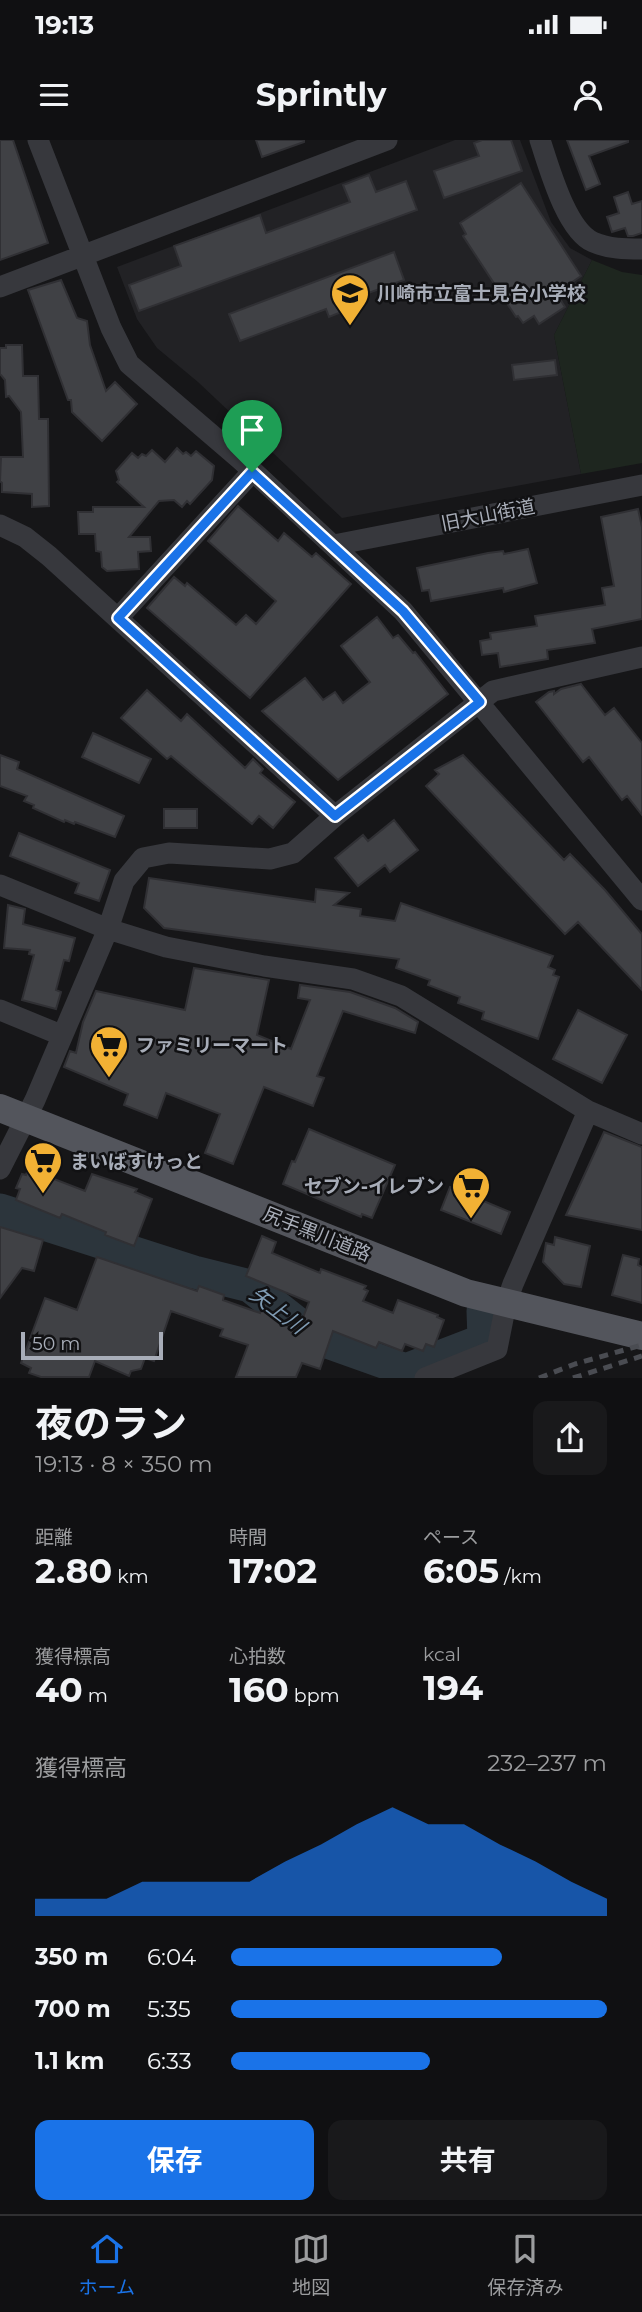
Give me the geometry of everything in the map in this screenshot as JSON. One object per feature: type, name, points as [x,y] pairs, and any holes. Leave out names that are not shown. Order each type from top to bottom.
[{"type":"main road","name":"尻手黒川道路","points":[[0,1108],[466,1293],[642,1336]]},
{"type":"street","points":[[37,140],[111,328],[129,363],[334,545],[403,611],[642,900]]},
{"type":"street","points":[[0,286],[387,140]]},
{"type":"street","points":[[540,140],[568,218],[589,241],[614,248],[642,249]]},
{"type":"street","points":[[118,618],[252,472]]},
{"type":"street","name":"旧大山街道","points":[[334,545],[642,485]]},
{"type":"street","points":[[0,525],[25,537],[49,556],[335,816]]},
{"type":"street","points":[[0,1169],[28,1117],[108,929],[124,881],[143,858],[169,853],[270,859],[293,853],[335,816],[493,691],[642,657]]},
{"type":"street","points":[[0,884],[108,929],[166,947],[264,966],[353,979],[401,996],[588,1111],[642,1134]]},
{"type":"street","points":[[0,1010],[61,1035]]},
{"type":"street","points":[[425,1377],[497,1349],[506,1304],[588,1111]]},
{"type":"street","points":[[468,1361],[482,1377]]},
{"type":"shaded area","name":"川崎市立富士見台小学校","points":[[455,140],[520,140],[551,222],[570,248],[592,260],[554,335],[581,474],[342,518],[198,382],[157,348],[137,319],[117,267]]},
{"type":"shaded area","points":[[592,260],[622,272],[642,275],[642,463],[581,474],[554,335]]},
{"type":"building","points":[[0,140],[13,140],[48,243],[0,260]]},
{"type":"building","points":[[256,140],[304,140],[304,142],[262,157]]},
{"type":"building","points":[[482,140],[511,140],[522,171],[444,198],[434,171],[479,156],[474,143]]},
{"type":"building","points":[[567,140],[628,142],[589,156],[600,184],[586,190]]},
{"type":"building","points":[[369,175],[376,192],[406,181],[417,210],[139,311],[129,285],[181,266],[174,246],[260,215],[266,233],[350,202],[343,185]]},
{"type":"building","points":[[521,183],[581,276],[568,285],[572,292],[560,299],[565,307],[539,324],[534,316],[523,323],[516,317],[463,236],[466,234],[460,223]]},
{"type":"building","points":[[628,192],[632,204],[642,201],[642,233],[633,236],[628,236],[625,228],[612,232],[607,217],[619,213],[614,197]]},
{"type":"building","points":[[394,252],[404,280],[341,303],[344,311],[329,317],[326,309],[240,341],[229,314]]},
{"type":"building","points":[[61,280],[77,318],[87,321],[90,345],[106,391],[115,382],[137,404],[102,441],[72,412],[71,400],[68,400],[28,290]]},
{"type":"building","points":[[6,345],[22,345],[23,376],[38,376],[39,419],[48,419],[49,506],[32,507],[32,494],[2,492],[1,457],[23,457],[21,412],[9,396],[6,397],[5,380],[0,374],[0,348],[6,348]]},
{"type":"building","points":[[555,360],[557,375],[514,380],[512,365]]},
{"type":"building","points":[[177,448],[183,454],[186,452],[191,456],[196,451],[214,466],[212,480],[190,504],[187,501],[182,507],[174,500],[159,501],[129,537],[150,537],[151,551],[138,552],[139,569],[107,571],[102,567],[101,552],[96,551],[95,534],[79,534],[78,512],[93,512],[93,507],[144,507],[117,482],[119,480],[116,471],[132,453],[138,458],[142,454],[146,456],[152,450],[165,462]]},
{"type":"building","points":[[238,506],[278,541],[284,533],[312,557],[316,553],[351,584],[250,698],[147,608],[174,577],[185,586],[187,583],[236,625],[246,615],[256,624],[276,601],[208,541]]},
{"type":"building","points":[[638,509],[642,527],[642,619],[592,629],[595,643],[547,650],[548,659],[500,667],[498,653],[482,655],[480,641],[491,639],[490,633],[537,626],[535,616],[605,605],[602,588],[614,586],[601,517]]},
{"type":"building","points":[[528,549],[537,583],[504,592],[503,588],[431,601],[429,590],[422,591],[417,568],[488,553],[503,551],[504,554]]},
{"type":"building","points":[[377,617],[393,638],[398,635],[413,653],[415,652],[448,694],[338,780],[262,711],[305,678],[323,700],[335,692],[343,703],[370,682],[341,646]]},
{"type":"building","points":[[581,684],[605,715],[614,708],[642,743],[642,815],[627,796],[622,800],[589,757],[583,762],[536,702],[549,692],[554,691],[554,694],[561,689]]},
{"type":"building","points":[[147,690],[181,721],[187,714],[245,768],[253,759],[263,769],[260,773],[295,802],[273,828],[259,816],[252,824],[171,756],[167,759],[121,718]]},
{"type":"building","points":[[93,733],[151,759],[139,783],[82,757]]},
{"type":"building","points":[[0,755],[19,762],[17,769],[124,816],[115,837],[75,822],[64,822],[33,808],[34,805],[24,801],[27,796],[0,786]]},
{"type":"building","points":[[463,755],[564,860],[570,854],[642,934],[642,990],[578,922],[565,934],[426,786],[439,774],[435,770]]},
{"type":"building","points":[[164,809],[197,809],[197,828],[164,828]]},
{"type":"building","points":[[394,820],[418,850],[390,872],[385,865],[358,886],[335,858],[363,835],[368,841]]},
{"type":"building","points":[[19,833],[110,870],[99,901],[75,893],[79,883],[10,856]]},
{"type":"building","points":[[149,878],[315,902],[316,889],[349,893],[334,905],[361,909],[360,916],[395,921],[401,903],[553,956],[548,967],[555,970],[553,975],[559,977],[538,1039],[482,1019],[484,1012],[458,1003],[460,997],[428,985],[430,980],[396,968],[399,959],[164,928],[144,908]]},
{"type":"building","points":[[8,905],[25,909],[23,924],[75,938],[69,961],[64,960],[56,990],[61,992],[56,1009],[22,1000],[34,955],[29,954],[30,950],[4,948]]},
{"type":"building","points":[[194,968],[269,980],[257,1035],[291,1049],[310,1000],[298,998],[300,985],[350,992],[395,1008],[418,1022],[415,1033],[343,1011],[317,1076],[324,1078],[313,1106],[264,1087],[233,1164],[205,1153],[220,1114],[166,1093],[157,1118],[124,1105],[128,1094],[64,1067],[70,1051],[76,1053],[83,1022],[96,991],[185,1010]]},
{"type":"building","points":[[578,1010],[627,1035],[602,1083],[553,1059]]},
{"type":"building","points":[[309,1129],[395,1165],[372,1218],[362,1214],[361,1217],[283,1184]]},
{"type":"building","points":[[604,1132],[642,1147],[642,1230],[566,1215]]},
{"type":"building","points":[[28,1169],[85,1191],[92,1174],[137,1189],[135,1192],[152,1199],[134,1246],[62,1214],[60,1218],[16,1200],[20,1189],[16,1188],[22,1174],[26,1175]]},
{"type":"building","points":[[450,1187],[510,1212],[501,1234],[441,1210]]},
{"type":"building","points":[[0,1227],[43,1240],[34,1271],[22,1268],[0,1298]]},
{"type":"building","points":[[262,1236],[276,1242],[272,1253],[320,1273],[321,1269],[366,1286],[364,1289],[368,1291],[363,1301],[393,1313],[398,1300],[438,1315],[437,1317],[444,1320],[434,1347],[426,1344],[423,1351],[405,1344],[402,1351],[379,1342],[376,1348],[333,1331],[320,1369],[302,1363],[296,1377],[236,1377],[248,1345],[220,1336],[223,1329],[171,1311],[154,1361],[145,1358],[141,1369],[131,1371],[129,1376],[95,1361],[89,1377],[41,1377],[29,1373],[31,1368],[21,1363],[45,1298],[77,1310],[97,1257],[197,1291],[199,1286],[224,1295],[223,1300],[260,1313],[262,1306],[297,1333],[309,1302],[246,1276]]},
{"type":"building","points":[[555,1237],[590,1246],[581,1287],[564,1284],[543,1262],[546,1243],[554,1245]]},
{"type":"building","points":[[623,1255],[639,1259],[638,1265],[642,1267],[642,1303],[612,1295]]},
{"type":"waterway","name":"矢上川","points":[[0,1210],[194,1272],[250,1286],[316,1338],[406,1370],[484,1340],[483,1311]]},
{"type":"railway","points":[[539,1378],[575,1364],[642,1345]]},
{"type":"railway","points":[[573,1378],[642,1356]]},
{"type":"place","name":"川崎市立富士見台小学校","points":[[350,327]]},
{"type":"place","name":"ファミリーマート","points":[[109,1079]]},
{"type":"place","name":"まいばすけっと","points":[[43,1195]]},
{"type":"place","name":"セブン-イレブン","points":[[471,1220]]},
{"type":"route","points":[[252,472],[403,611],[480,702],[335,816],[118,618],[252,472]]}]
